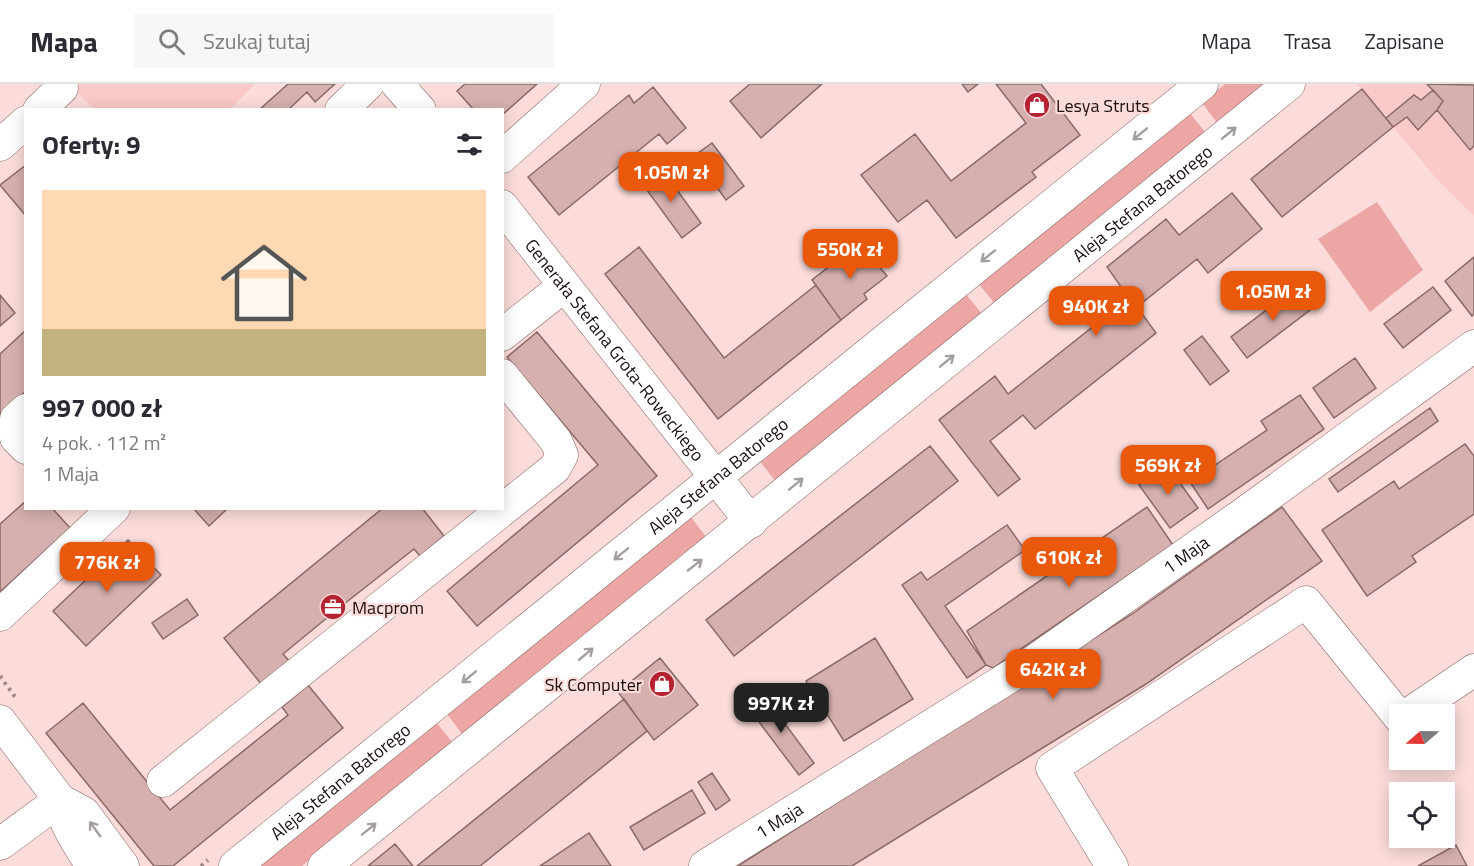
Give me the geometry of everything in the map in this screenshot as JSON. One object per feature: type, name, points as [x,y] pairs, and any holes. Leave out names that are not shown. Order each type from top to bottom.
[{"type":"street","points":[[343,108],[368,84]]},
{"type":"street","points":[[397,84],[418,108]]},
{"type":"street","points":[[504,155],[584,84]]},
{"type":"street","name":"Aleja Stefana Batorego","points":[[235,866],[1202,84]]},
{"type":"street","name":"Aleja Stefana Batorego","points":[[324,866],[1289,84]]},
{"type":"street","points":[[41,108],[62,88]]},
{"type":"street","points":[[0,146],[24,124]]},
{"type":"street","name":"Generała Stefana Grota-Roweckiego","points":[[504,209],[751,522]]},
{"type":"street","points":[[504,333],[564,286]]},
{"type":"street","name":"1 Maja","points":[[705,866],[1027,666],[1244,514],[1474,346]]},
{"type":"street","points":[[504,377],[556,441],[562,455],[555,468],[504,509]]},
{"type":"street","points":[[24,412],[16,420],[16,438],[24,446]]},
{"type":"street","points":[[163,781],[502,510]]},
{"type":"street","points":[[0,615],[97,514]]},
{"type":"street","points":[[1112,866],[1052,768],[1306,602],[1389,704]]},
{"type":"street","points":[[1424,704],[1474,670]]},
{"type":"street","points":[[0,721],[60,800],[66,821],[92,866]]},
{"type":"street","points":[[0,844],[60,800]]},
{"type":"street","points":[[60,800],[84,813],[123,866]]},
{"type":"shaded area","points":[[68,84],[255,84],[231,108],[93,108]]},
{"type":"shaded area","points":[[1225,84],[1267,84],[1218,124],[1202,103]]},
{"type":"shaded area","points":[[1357,84],[1474,84],[1474,216],[1435,177]]},
{"type":"shaded area","points":[[1189,112],[1206,133],[995,304],[978,283]]},
{"type":"shaded area","points":[[1377,202],[1423,270],[1370,312],[1318,239]]},
{"type":"shaded area","points":[[965,293],[982,314],[776,482],[759,460]]},
{"type":"shaded area","points":[[690,516],[707,538],[463,735],[447,714]]},
{"type":"shaded area","points":[[436,722],[453,743],[302,866],[258,866]]},
{"type":"building","points":[[288,84],[335,84],[315,102],[307,92],[290,108],[261,108]]},
{"type":"building","points":[[465,84],[537,84],[504,113],[504,108],[472,108],[457,91]]},
{"type":"building","points":[[750,84],[822,84],[761,138],[730,101]]},
{"type":"building","points":[[962,84],[978,84],[968,92]]},
{"type":"building","points":[[996,84],[1041,84],[1080,135],[1032,172],[1036,177],[956,238],[927,200],[898,222],[861,175],[915,134],[951,181],[1026,123]]},
{"type":"building","points":[[1427,84],[1474,85],[1474,146],[1470,150],[1437,110],[1443,101]]},
{"type":"building","points":[[653,87],[686,128],[667,144],[659,134],[559,215],[528,177],[629,95],[634,103]]},
{"type":"building","points":[[1362,89],[1393,127],[1282,217],[1251,179]]},
{"type":"building","points":[[1433,90],[1443,101],[1418,130],[1407,117],[1393,127],[1386,118],[1414,95],[1421,100]]},
{"type":"building","points":[[712,143],[744,186],[726,200],[694,156]]},
{"type":"building","points":[[24,167],[24,214],[0,185]]},
{"type":"building","points":[[661,168],[701,223],[682,238],[641,182]]},
{"type":"building","points":[[1232,193],[1262,229],[1208,273],[1197,259],[1137,307],[1156,333],[1035,429],[1023,415],[990,441],[1020,479],[998,496],[939,420],[995,376],[1008,394],[1129,298],[1107,267],[1166,219],[1179,235]]},
{"type":"building","points":[[867,242],[881,261],[877,264],[887,276],[864,294],[867,299],[841,320],[812,280],[854,247],[857,250]]},
{"type":"building","points":[[639,247],[724,358],[816,285],[841,320],[718,419],[605,274]]},
{"type":"building","points":[[1474,257],[1474,314],[1472,316],[1445,281]]},
{"type":"building","points":[[1298,286],[1314,307],[1247,358],[1231,337]]},
{"type":"building","points":[[1433,287],[1451,310],[1403,348],[1384,324]]},
{"type":"building","points":[[0,295],[15,313],[0,326]]},
{"type":"building","points":[[24,332],[24,393],[0,414],[0,354]]},
{"type":"building","points":[[537,332],[657,476],[477,626],[447,591],[598,465],[507,357]]},
{"type":"building","points":[[1202,336],[1229,371],[1210,385],[1184,350]]},
{"type":"building","points":[[1355,358],[1376,388],[1334,418],[1313,388]]},
{"type":"building","points":[[1300,395],[1324,429],[1208,509],[1190,482],[1267,430],[1261,421]]},
{"type":"building","points":[[1430,408],[1438,421],[1338,492],[1329,479]]},
{"type":"building","points":[[1465,444],[1474,456],[1474,514],[1412,556],[1416,562],[1367,596],[1322,530],[1394,481],[1399,489]]},
{"type":"building","points":[[930,446],[958,481],[734,656],[706,620]]},
{"type":"building","points":[[1167,465],[1198,508],[1170,528],[1139,485]]},
{"type":"building","points":[[24,503],[24,510],[54,510],[70,528],[0,592],[0,524]]},
{"type":"building","points":[[1147,507],[1173,545],[993,668],[986,665],[967,631]]},
{"type":"building","points":[[1282,507],[1322,561],[1146,684],[852,866],[738,866],[1132,614]]},
{"type":"building","points":[[195,510],[226,510],[209,526]]},
{"type":"building","points":[[381,510],[424,510],[444,536],[420,556],[414,549],[339,608],[283,654],[291,663],[262,685],[224,638]]},
{"type":"building","points":[[1007,525],[1025,550],[945,606],[986,665],[967,678],[902,585],[921,572],[927,580]]},
{"type":"building","points":[[128,540],[161,575],[86,646],[53,611]]},
{"type":"building","points":[[187,599],[198,615],[163,639],[152,623]]},
{"type":"building","points":[[875,638],[913,699],[844,741],[806,681]]},
{"type":"building","points":[[660,658],[698,705],[654,740],[618,692]]},
{"type":"building","points":[[308,685],[343,728],[173,866],[154,866],[46,733],[83,703],[170,810],[288,715],[282,707]]},
{"type":"building","points":[[763,694],[814,763],[799,775],[747,706]]},
{"type":"building","points":[[624,699],[647,731],[480,866],[417,866]]},
{"type":"building","points":[[712,773],[730,800],[716,810],[698,782]]},
{"type":"building","points":[[692,790],[705,813],[644,850],[630,827]]},
{"type":"building","points":[[589,833],[611,866],[540,866]]},
{"type":"building","points":[[395,844],[413,866],[368,866]]},
{"type":"building","points":[[1455,846],[1467,866],[1418,866],[1451,848],[1455,848]]},
{"type":"place","name":"Lesya Struts","points":[[1037,105]]},
{"type":"place","name":"Macprom","points":[[333,607]]},
{"type":"place","name":"Sk Computer","points":[[662,684]]}]
